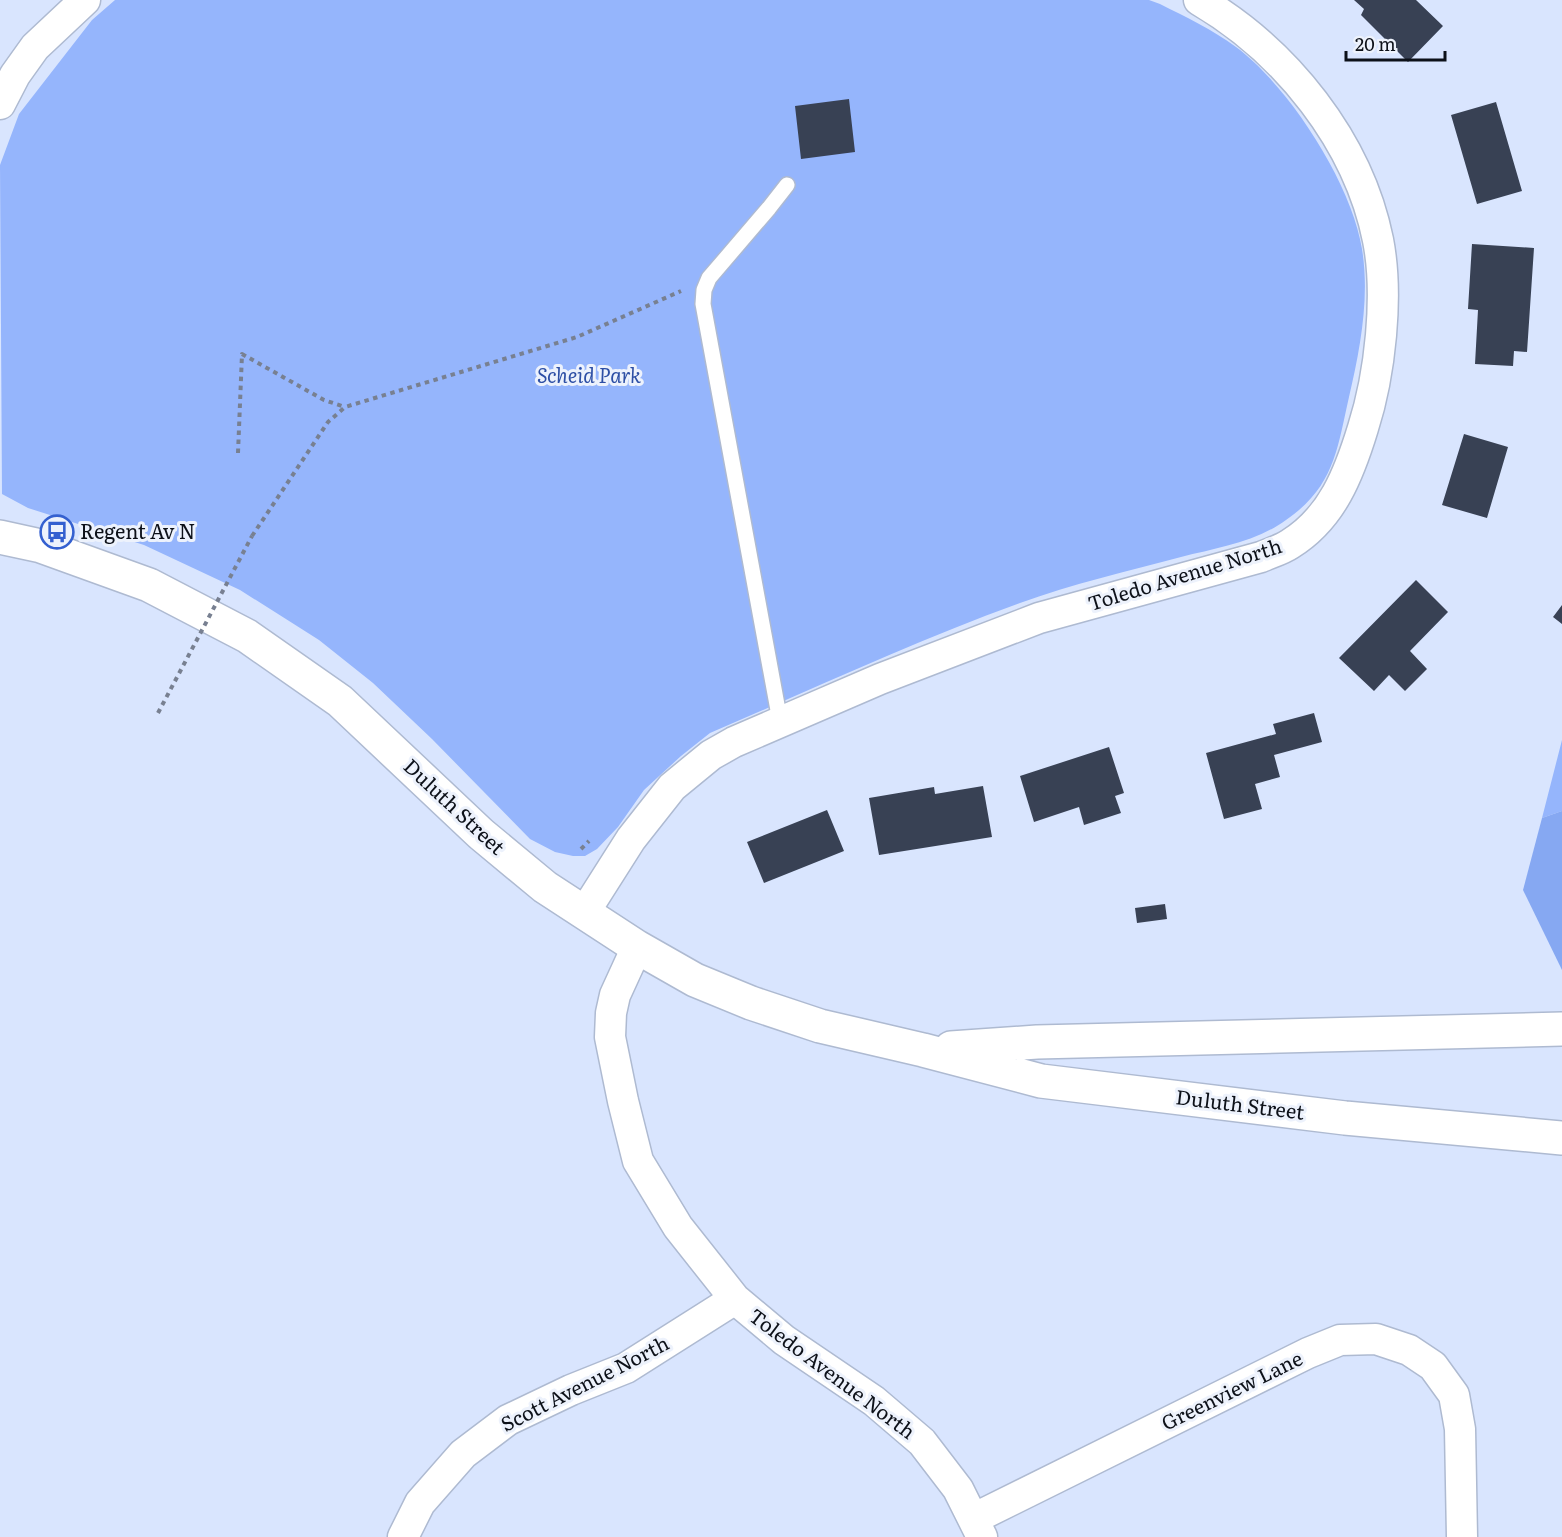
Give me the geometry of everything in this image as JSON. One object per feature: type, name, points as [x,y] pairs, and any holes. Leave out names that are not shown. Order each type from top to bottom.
[{"type":"street","points":[[0,104],[15,75],[35,47],[85,0]]},
{"type":"street","name":"Toledo Avenue North","points":[[584,913],[631,839],[672,787],[711,755],[758,730],[880,679],[1039,618],[1261,557],[1288,545],[1310,530],[1325,514],[1339,491],[1353,459],[1376,381],[1383,270],[1370,207],[1353,164],[1310,96],[1259,42],[1228,16],[1199,0]]},
{"type":"street","name":"Duluth Street","points":[[0,537],[41,546],[148,585],[247,636],[340,701],[481,834],[545,887],[637,947],[695,980],[751,1003],[820,1026],[1041,1081],[1346,1118],[1562,1138]]},
{"type":"street","name":"Toledo Avenue North","points":[[637,947],[615,995],[611,1013],[610,1037],[620,1092],[638,1161],[678,1227],[735,1299],[784,1340],[874,1401],[922,1442],[958,1489],[977,1528]]},
{"type":"street","name":"Duluth Street","points":[[923,1050],[1037,1042],[1562,1029]]},
{"type":"street","name":"Scott Avenue North","points":[[403,1537],[420,1503],[463,1454],[508,1420],[571,1390],[626,1368],[735,1299]]},
{"type":"street","name":"Greenview Lane","points":[[977,1528],[1308,1353],[1340,1340],[1376,1339],[1408,1350],[1433,1366],[1454,1395],[1460,1429],[1462,1537]]},
{"type":"lane","points":[[780,721],[707,328],[704,290],[709,278],[787,185]]},
{"type":"path","points":[[158,713],[252,536],[328,422],[345,407],[577,337],[709,278]]},
{"type":"path","points":[[238,453],[242,354],[324,400],[345,407]]},
{"type":"green space","name":"Scheid Park","points":[[115,0],[1149,0],[1160,4],[1236,47],[1277,86],[1297,111],[1332,167],[1356,223],[1364,268],[1363,324],[1341,434],[1331,466],[1324,481],[1302,507],[1286,520],[1262,534],[1222,547],[1080,584],[1020,603],[903,649],[710,733],[644,790],[618,827],[597,849],[585,856],[555,852],[530,839],[432,739],[373,683],[319,640],[240,590],[144,545],[28,508],[2,494],[0,165],[19,114],[92,20]]},
{"type":"green space","points":[[1562,740],[1562,811],[1542,818]]},
{"type":"shaded area","points":[[1562,811],[1562,970],[1523,890],[1542,818]]},
{"type":"building","points":[[1354,0],[1416,0],[1443,26],[1408,62],[1361,15],[1364,9]]},
{"type":"building","points":[[849,99],[855,152],[801,159],[795,106]]},
{"type":"building","points":[[1496,102],[1522,191],[1477,204],[1451,115]]},
{"type":"building","points":[[1472,244],[1534,248],[1527,352],[1514,351],[1513,366],[1475,364],[1478,310],[1468,309]]},
{"type":"building","points":[[1464,434],[1508,447],[1487,518],[1442,505]]},
{"type":"building","points":[[1416,580],[1448,612],[1410,651],[1427,669],[1405,691],[1389,675],[1374,691],[1339,658]]},
{"type":"building","points":[[1562,605],[1562,624],[1553,617]]},
{"type":"building","points":[[1314,713],[1322,742],[1274,755],[1280,777],[1255,784],[1262,809],[1224,819],[1206,753],[1276,734],[1273,724]]},
{"type":"building","points":[[1109,747],[1124,793],[1115,796],[1121,813],[1084,825],[1079,807],[1034,822],[1020,776]]},
{"type":"building","points":[[983,786],[992,837],[879,855],[869,798],[934,787],[935,794]]},
{"type":"building","points":[[827,810],[844,851],[764,883],[747,842]]},
{"type":"building","points":[[1165,904],[1167,919],[1137,923],[1135,908]]},
{"type":"place","name":"Regent Av N","points":[[57,532]]}]
